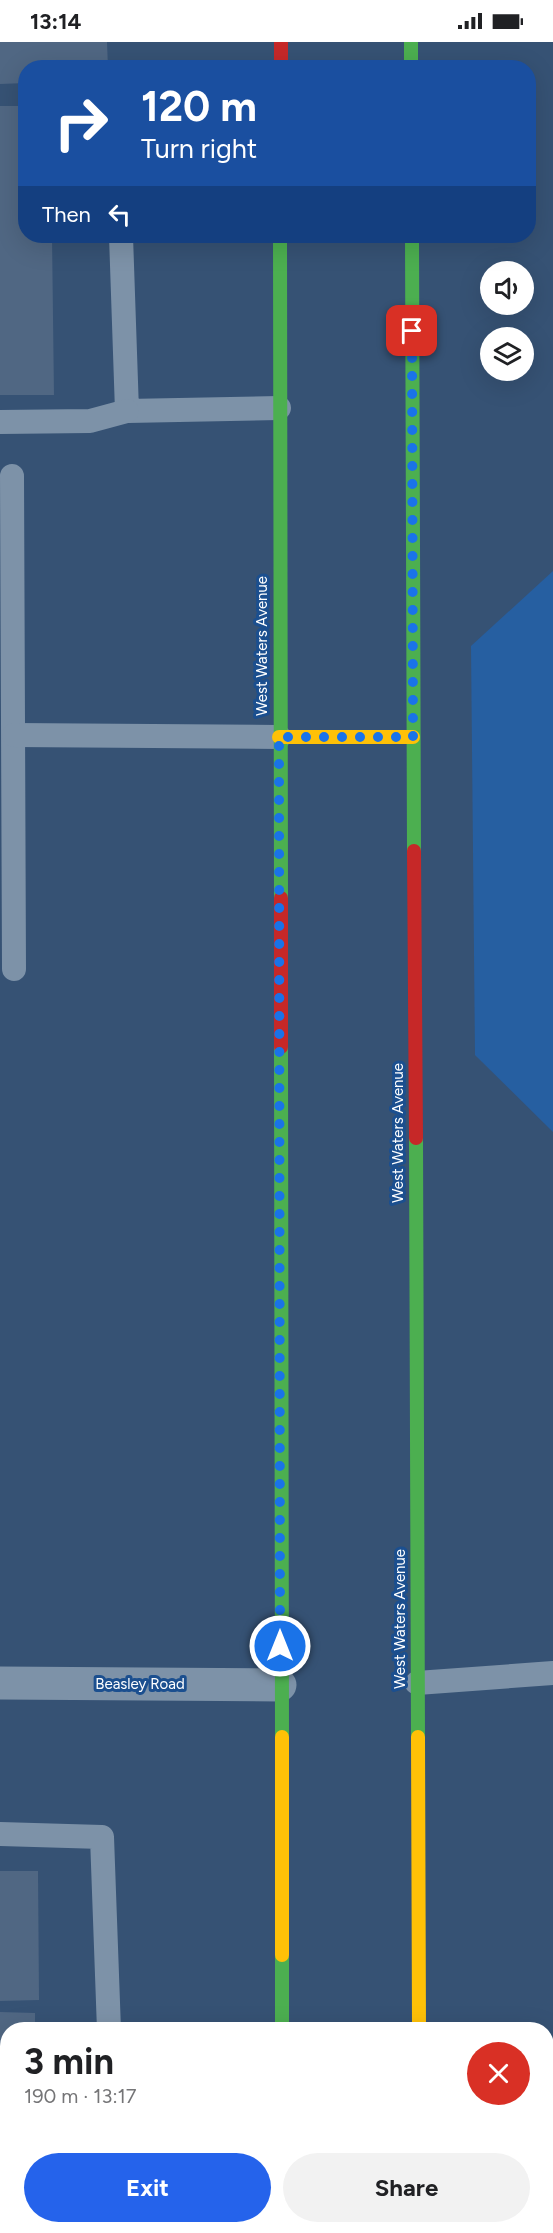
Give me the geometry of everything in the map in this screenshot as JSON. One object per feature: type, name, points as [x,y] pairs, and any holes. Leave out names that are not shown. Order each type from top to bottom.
[{"type":"main road","points":[[281,42],[281,60]]},
{"type":"main road","points":[[411,42],[411,60]]},
{"type":"main road","name":"West Waters Avenue","points":[[280,243],[282,2022]]},
{"type":"main road","name":"West Waters Avenue","points":[[412,243],[419,2022]]},
{"type":"main road","points":[[279,737],[413,737]]},
{"type":"street","name":"Beasley Road","points":[[0,1683],[280,1685]]},
{"type":"lane","points":[[120,243],[127,411]]},
{"type":"lane","points":[[0,422],[90,421],[127,411],[279,408]]},
{"type":"lane","points":[[12,476],[14,969]]},
{"type":"lane","points":[[14,735],[279,737]]},
{"type":"lane","points":[[417,1683],[553,1672]]},
{"type":"lane","points":[[0,1834],[102,1837],[109,2022]]},
{"type":"shaded area","points":[[553,571],[553,1132],[475,1055],[471,646]]},
{"type":"building","points":[[0,42],[107,42],[108,60],[18,60],[18,83],[0,84]]},
{"type":"building","points":[[0,106],[18,106],[18,243],[52,243],[54,395],[0,395]]},
{"type":"building","points":[[0,1871],[38,1871],[39,2000],[0,2001]]},
{"type":"building","points":[[0,2012],[35,2013],[35,2022],[0,2022]]},
{"type":"traffic: fast","points":[[411,42],[411,60]]},
{"type":"traffic: fast","points":[[280,243],[281,898]]},
{"type":"traffic: fast","points":[[412,243],[414,851]]},
{"type":"traffic: fast","points":[[281,1047],[282,1737]]},
{"type":"traffic: fast","points":[[416,1138],[418,1737]]},
{"type":"traffic: fast","points":[[282,1955],[282,2022]]},
{"type":"traffic: slow","points":[[279,737],[413,737]]},
{"type":"traffic: slow","points":[[282,1737],[282,1955]]},
{"type":"traffic: slow","points":[[418,1737],[419,2022]]},
{"type":"traffic: jam","points":[[281,42],[281,60]]},
{"type":"traffic: jam","points":[[414,851],[416,1138]]},
{"type":"traffic: jam","points":[[281,898],[281,1047]]},
{"type":"route","points":[[280,1646],[279,737],[413,737],[412,331]]}]
